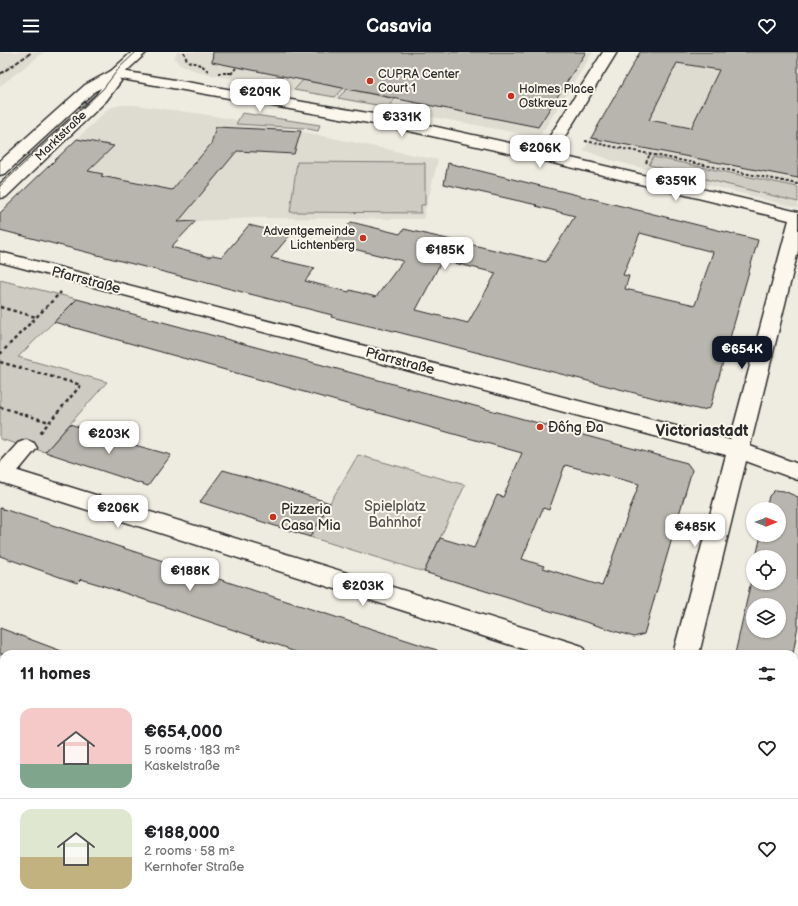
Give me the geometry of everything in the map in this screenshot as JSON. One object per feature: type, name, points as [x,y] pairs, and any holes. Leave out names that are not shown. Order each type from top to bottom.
[{"type":"street","name":"Marktstraße","points":[[0,170],[90,88],[116,74],[140,52]]},
{"type":"street","points":[[545,156],[610,52]]},
{"type":"street","name":"Marktstraße","points":[[0,193],[101,98],[111,85],[116,74]]},
{"type":"street","points":[[116,74],[391,122],[545,156],[798,217],[687,650]]},
{"type":"street","name":"Pfarrstraße","points":[[0,257],[738,450],[798,472]]},
{"type":"street","points":[[26,448],[1,474],[560,650]]},
{"type":"path","points":[[184,52],[186,60],[189,63],[200,65],[206,70],[212,72]]},
{"type":"path","points":[[216,72],[231,73]]},
{"type":"path","points":[[585,141],[798,184]]},
{"type":"path","points":[[0,354],[63,290]]},
{"type":"path","points":[[0,308],[36,317]]},
{"type":"path","points":[[0,362],[81,385],[26,448]]},
{"type":"path","points":[[0,407],[49,422]]},
{"type":"shaded area","points":[[0,52],[44,52],[0,86]]},
{"type":"shaded area","points":[[177,52],[593,52],[539,137],[202,73],[180,65],[174,58]]},
{"type":"shaded area","points":[[640,52],[798,52],[798,208],[611,160],[584,150]]},
{"type":"shaded area","points":[[120,105],[133,105],[202,114],[299,131],[438,160],[423,219],[257,218],[178,222],[111,210],[11,203],[109,108]]},
{"type":"green space","points":[[303,80],[344,88],[335,97],[294,90]]},
{"type":"green space","points":[[347,89],[395,99],[388,107],[338,98]]},
{"type":"green space","points":[[242,113],[320,125],[318,131],[304,128],[236,124]]},
{"type":"green space","points":[[653,157],[798,187],[798,202],[649,165]]},
{"type":"green space","points":[[297,162],[425,163],[425,205],[421,205],[421,213],[290,212]]},
{"type":"green space","points":[[0,280],[77,299],[18,357],[107,382],[45,452],[0,439]]},
{"type":"green space","name":"Spielplatz Bahnhof","points":[[358,455],[465,485],[424,572],[310,537]]},
{"type":"building","points":[[213,52],[586,52],[538,127],[212,62]]},
{"type":"building","points":[[640,52],[798,52],[798,178],[591,138]],"holes":[[[677,63],[719,70],[691,128],[649,120]]]},
{"type":"building","points":[[216,127],[301,131],[294,154],[237,151],[178,222],[196,221],[171,247],[209,257],[213,255],[222,257],[249,225],[290,235],[271,258],[315,268],[305,281],[376,297],[403,261],[333,244],[351,222],[400,234],[404,229],[546,262],[575,216],[536,206],[537,205],[444,184],[448,163],[758,240],[710,408],[701,410],[378,327],[331,317],[332,315],[0,230],[0,213],[77,139],[114,146],[88,171],[103,174],[101,176],[172,190],[211,144]],"holes":[[[640,233],[713,252],[695,305],[625,289],[629,276],[623,275]],[[442,260],[496,273],[468,323],[416,310]]]},
{"type":"building","points":[[77,299],[687,463],[692,470],[644,634],[634,637],[424,572],[440,538],[474,548],[497,495],[503,497],[522,453],[54,322]],"holes":[[[565,465],[639,484],[602,586],[543,568],[544,566],[522,559],[543,508],[549,510]]]},
{"type":"building","points":[[70,424],[120,441],[171,455],[148,486],[45,452]]},
{"type":"building","points":[[223,470],[330,503],[310,537],[200,502]]},
{"type":"building","points":[[775,490],[784,491],[798,497],[798,625],[794,650],[736,650],[746,604],[746,638],[786,638],[786,598],[747,598],[749,590],[786,590],[786,550],[758,550],[759,542],[786,542],[786,502],[768,502],[769,496]]},
{"type":"building","points":[[0,508],[437,650],[290,650],[104,586],[81,579],[77,583],[0,556]]},
{"type":"building","points":[[0,628],[59,650],[0,650]]},
{"type":"tram line","points":[[0,186],[103,89],[120,67],[136,52]]},
{"type":"railway","points":[[0,74],[32,52]]},
{"type":"place","name":"CUPRA Center Court 1","points":[[370,81]]},
{"type":"place","name":"Holmes Place Ostkreuz","points":[[511,96]]},
{"type":"place","name":"Adventgemeinde Lichtenberg","points":[[363,238]]},
{"type":"place","name":"Đống Đa","points":[[540,427]]},
{"type":"place","name":"Pizzeria Casa Mia","points":[[273,517]]},
{"type":"district","name":"Victoriastadt","points":[[702,431]]}]
